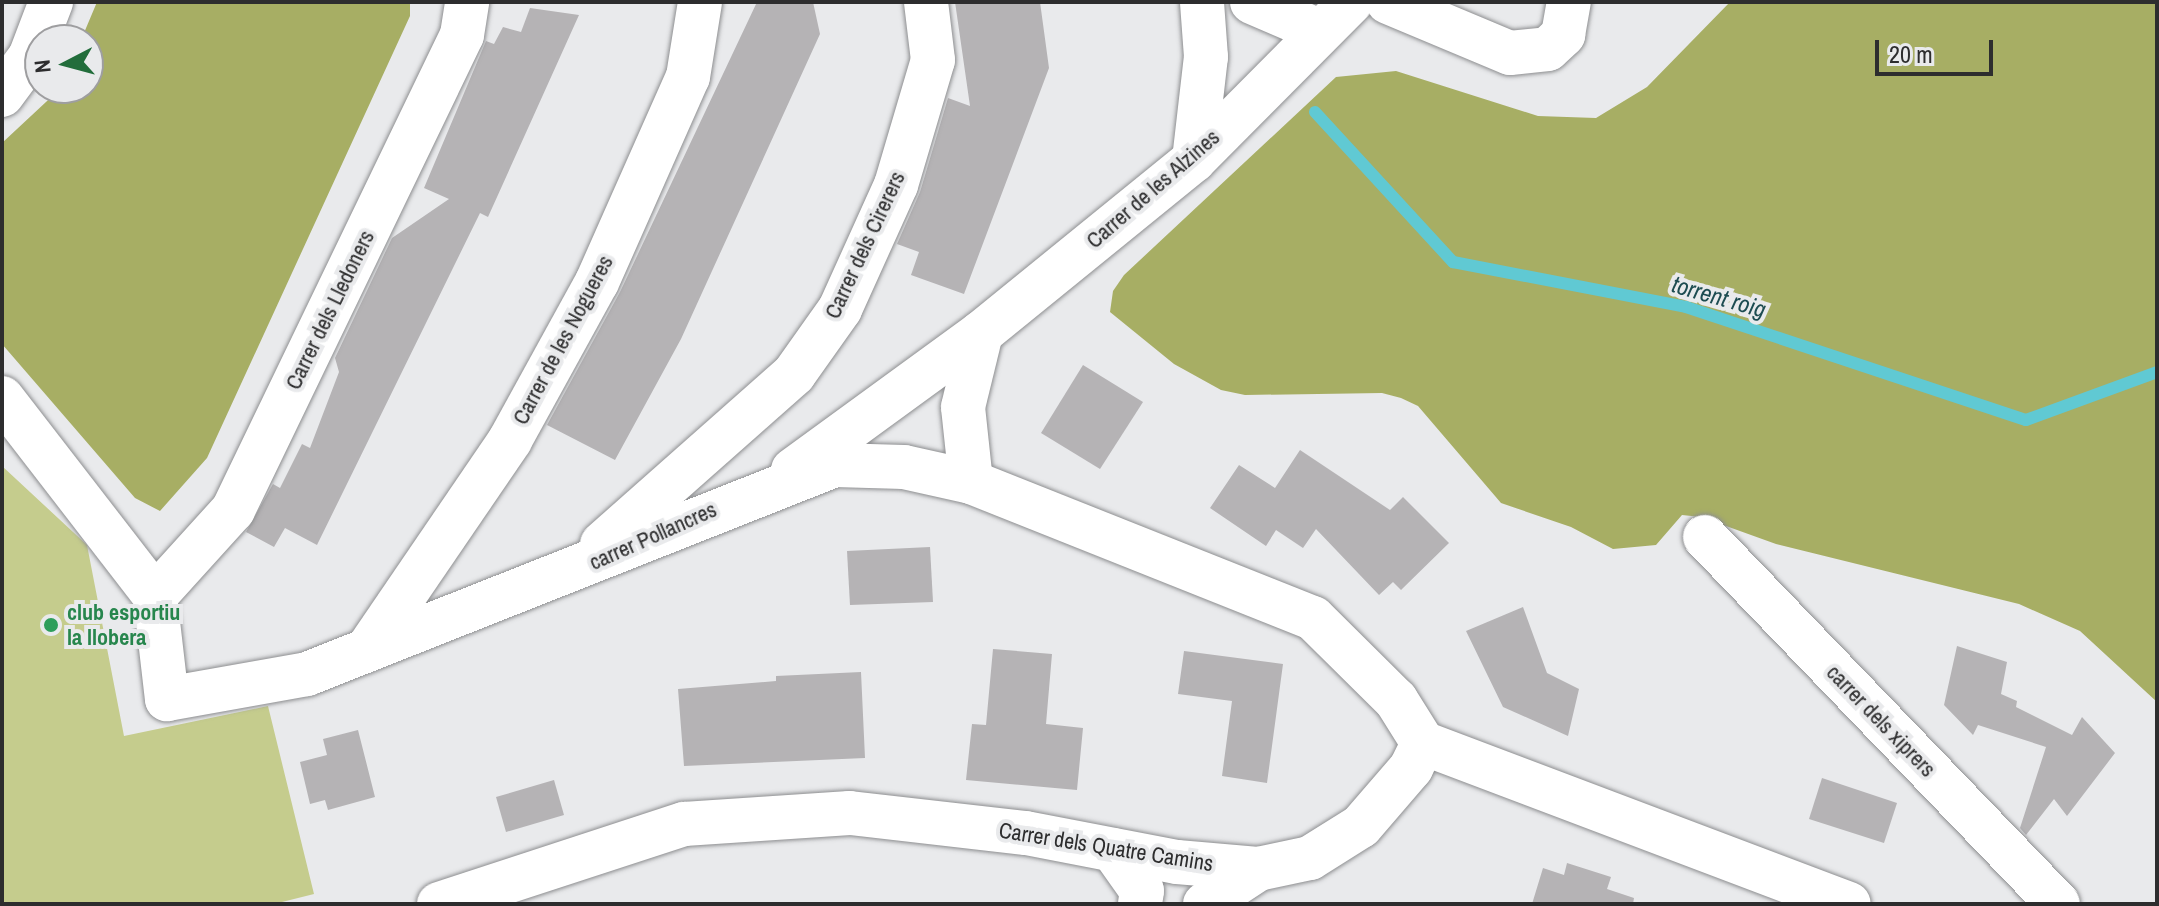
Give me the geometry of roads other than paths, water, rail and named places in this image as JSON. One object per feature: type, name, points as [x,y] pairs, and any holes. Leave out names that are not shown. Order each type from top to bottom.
[{"type":"street","points":[[2,95],[30,57],[51,2]]},
{"type":"street","name":"Carrer dels Lledoners","points":[[155,596],[233,510],[462,35],[467,2]]},
{"type":"street","name":"Carrer de les Nogueres","points":[[367,650],[510,440],[597,282],[688,77],[700,2]]},
{"type":"street","name":"Carrer dels Cirerers","points":[[568,573],[794,374],[840,309],[896,185],[933,60],[926,2]]},
{"type":"street","points":[[1194,160],[1206,57],[1202,2]]},
{"type":"street","points":[[1252,2],[1317,30]]},
{"type":"street","name":"Carrer de les Alzines","points":[[769,487],[981,333],[1194,160],[1317,30],[1351,2]]},
{"type":"street","points":[[1388,2],[1510,53],[1548,49],[1563,35],[1569,2]]},
{"type":"street","points":[[971,482],[963,407],[981,333]]},
{"type":"street","points":[[2,398],[155,596]]},
{"type":"street","name":"carrer Pollancres","points":[[155,596],[167,699],[307,674],[568,573],[769,487],[835,465],[904,467],[971,482],[1313,618],[1396,700],[1423,743]]},
{"type":"street","name":"carrer dels xiprers","points":[[1705,537],[2058,904]]},
{"type":"street","points":[[1423,743],[1849,904]]},
{"type":"street","name":"Carrer dels Quatre Camins","points":[[439,904],[684,824],[850,813],[1026,833],[1177,862],[1258,869],[1310,858],[1361,826],[1411,768],[1423,743]]},
{"type":"street","name":"Carrer dels Quatre Camins","points":[[1113,850],[1142,891],[1140,904]]},
{"type":"street","points":[[1205,904],[1258,869]]},
{"type":"waterway","name":"torrent roig","points":[[1315,112],[1453,262],[1686,307],[2026,420],[2157,372]]},
{"type":"place","name":"club esportiu la llobera","points":[[51,625]]}]
